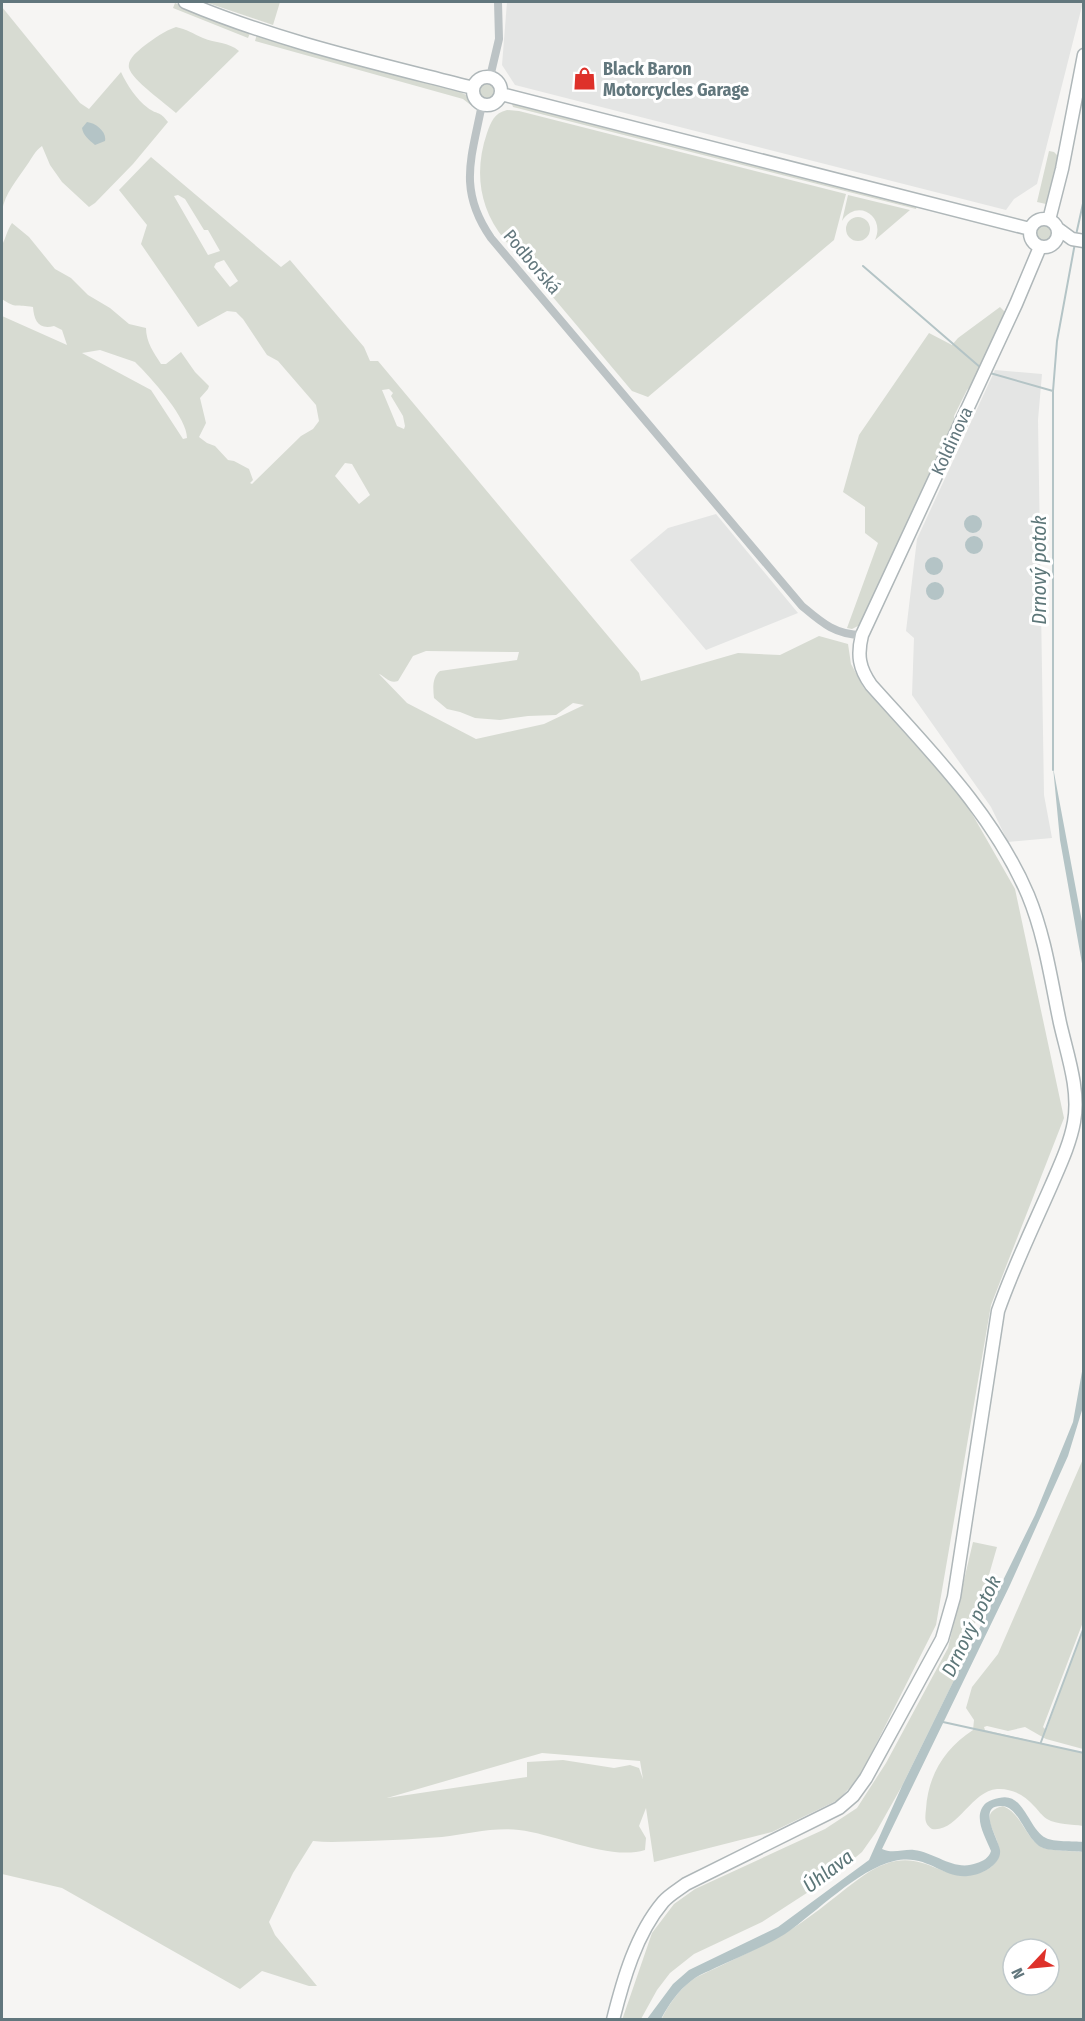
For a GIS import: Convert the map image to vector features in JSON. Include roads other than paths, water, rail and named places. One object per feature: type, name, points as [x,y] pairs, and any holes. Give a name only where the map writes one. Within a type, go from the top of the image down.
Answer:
[{"type":"main road","points":[[185,2],[286,38],[473,88]]},
{"type":"main road","points":[[1069,240],[1058,235],[1053,224],[1083,55]]},
{"type":"main road","points":[[490,77],[498,82],[501,94],[495,103],[482,104],[474,98],[473,88],[478,79],[490,77]]},
{"type":"main road","points":[[501,94],[1030,230]]},
{"type":"main road","points":[[1053,224],[1040,220],[1032,225],[1030,230],[1033,242],[1040,247],[1069,240]]},
{"type":"main road","name":"Koldinova","points":[[862,634],[1012,313],[1040,247]]},
{"type":"main road","points":[[613,2019],[619,1995],[642,1934],[664,1901],[686,1884],[838,1808],[853,1796],[866,1778],[942,1639],[954,1597],[998,1311],[1007,1284],[1067,1148],[1074,1122],[1075,1094],[1042,938],[1028,896],[1005,851],[976,807],[864,674],[859,658],[862,634]]},
{"type":"street","points":[[490,77],[499,39],[498,2]]},
{"type":"street","name":"Podborská","points":[[482,104],[470,158],[469,181],[471,199],[477,215],[491,238],[802,606],[822,623],[848,635],[862,634]]},
{"type":"waterway","name":"Drnový potok","points":[[1076,235],[1084,199]]},
{"type":"waterway","name":"Drnový potok","points":[[1053,770],[1053,391],[1057,341],[1075,243]]},
{"type":"waterway","points":[[863,266],[981,368]]},
{"type":"waterway","points":[[990,373],[1053,391]]},
{"type":"waterway","points":[[1041,1742],[1084,1627]]},
{"type":"waterway","points":[[943,1722],[1084,1753]]},
{"type":"place","name":"Black Baron Motorcycles Garage","points":[[585,79]]},
{"type":"water label","name":"Úhlava","points":[[828,1871]]}]
